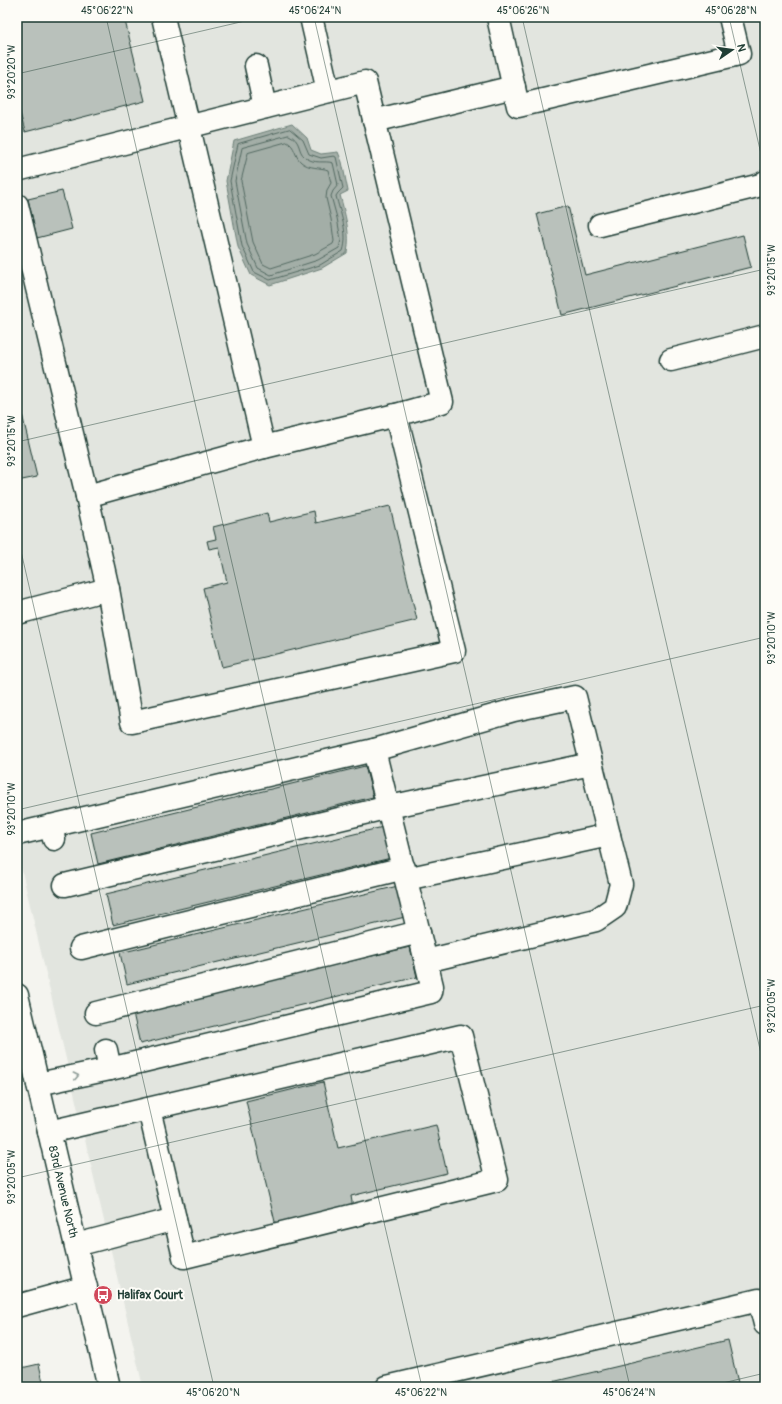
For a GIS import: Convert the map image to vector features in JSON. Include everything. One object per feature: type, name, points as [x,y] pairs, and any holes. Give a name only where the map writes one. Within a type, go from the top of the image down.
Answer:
[{"type":"street","points":[[163,17],[264,447]]},
{"type":"street","points":[[311,17],[328,91]]},
{"type":"street","points":[[498,17],[518,106],[739,54],[730,17]]},
{"type":"street","points":[[256,66],[265,107]]},
{"type":"street","points":[[17,170],[365,82],[442,402],[396,415],[264,447],[87,496]]},
{"type":"street","points":[[374,121],[514,87]]},
{"type":"street","points":[[600,225],[761,185],[765,182]]},
{"type":"street","points":[[17,205],[108,589],[132,722],[454,651],[396,415]]},
{"type":"street","points":[[671,360],[765,336]]},
{"type":"street","points":[[17,613],[108,589]]},
{"type":"street","points":[[17,834],[53,833],[374,750],[514,710],[575,697],[621,884],[615,907],[596,920],[426,961]]},
{"type":"street","points":[[38,1084],[108,1059],[431,992],[432,986],[420,932],[374,750]]},
{"type":"street","points":[[65,884],[389,807],[591,764]]},
{"type":"street","points":[[81,948],[405,874],[609,835]]},
{"type":"street","points":[[96,1013],[420,932]]},
{"type":"street","name":"83rd Avenue North","points":[[17,995],[109,1387]]},
{"type":"street","points":[[49,1132],[461,1036],[497,1180],[184,1257],[149,1109]]},
{"type":"street","points":[[76,1245],[175,1219]]},
{"type":"street","points":[[17,1306],[86,1287]]},
{"type":"street","points":[[387,1387],[759,1300],[765,1324]]},
{"type":"shaded area","points":[[17,17],[765,17],[765,1387],[143,1387],[17,850]]},
{"type":"water","points":[[292,124],[307,138],[311,150],[321,154],[338,152],[342,162],[348,191],[340,195],[347,224],[348,246],[347,253],[322,268],[270,285],[251,275],[238,247],[226,181],[234,141]]},
{"type":"building","points":[[17,17],[124,17],[145,101],[25,132],[17,101]]},
{"type":"building","points":[[62,191],[72,229],[37,238],[28,199]]},
{"type":"building","points":[[568,206],[585,275],[743,235],[751,267],[562,315],[537,214]]},
{"type":"building","points":[[17,393],[37,477],[17,481]]},
{"type":"building","points":[[390,506],[417,620],[222,667],[203,588],[227,582],[219,547],[209,549],[207,541],[216,539],[213,527],[267,513],[269,522],[314,511],[316,523]]},
{"type":"building","points":[[365,766],[373,797],[98,864],[91,833]]},
{"type":"building","points":[[383,827],[391,858],[113,925],[106,894]]},
{"type":"building","points":[[398,886],[405,917],[127,984],[120,953]]},
{"type":"building","points":[[410,947],[417,977],[140,1044],[133,1013]]},
{"type":"building","points":[[323,1082],[338,1148],[436,1125],[447,1173],[351,1196],[353,1208],[276,1226],[246,1101]]},
{"type":"building","points":[[728,1340],[739,1387],[531,1387]]},
{"type":"building","points":[[39,1364],[44,1387],[17,1387],[17,1369]]},
{"type":"place","name":"Halifax Court","points":[[103,1295]]}]
